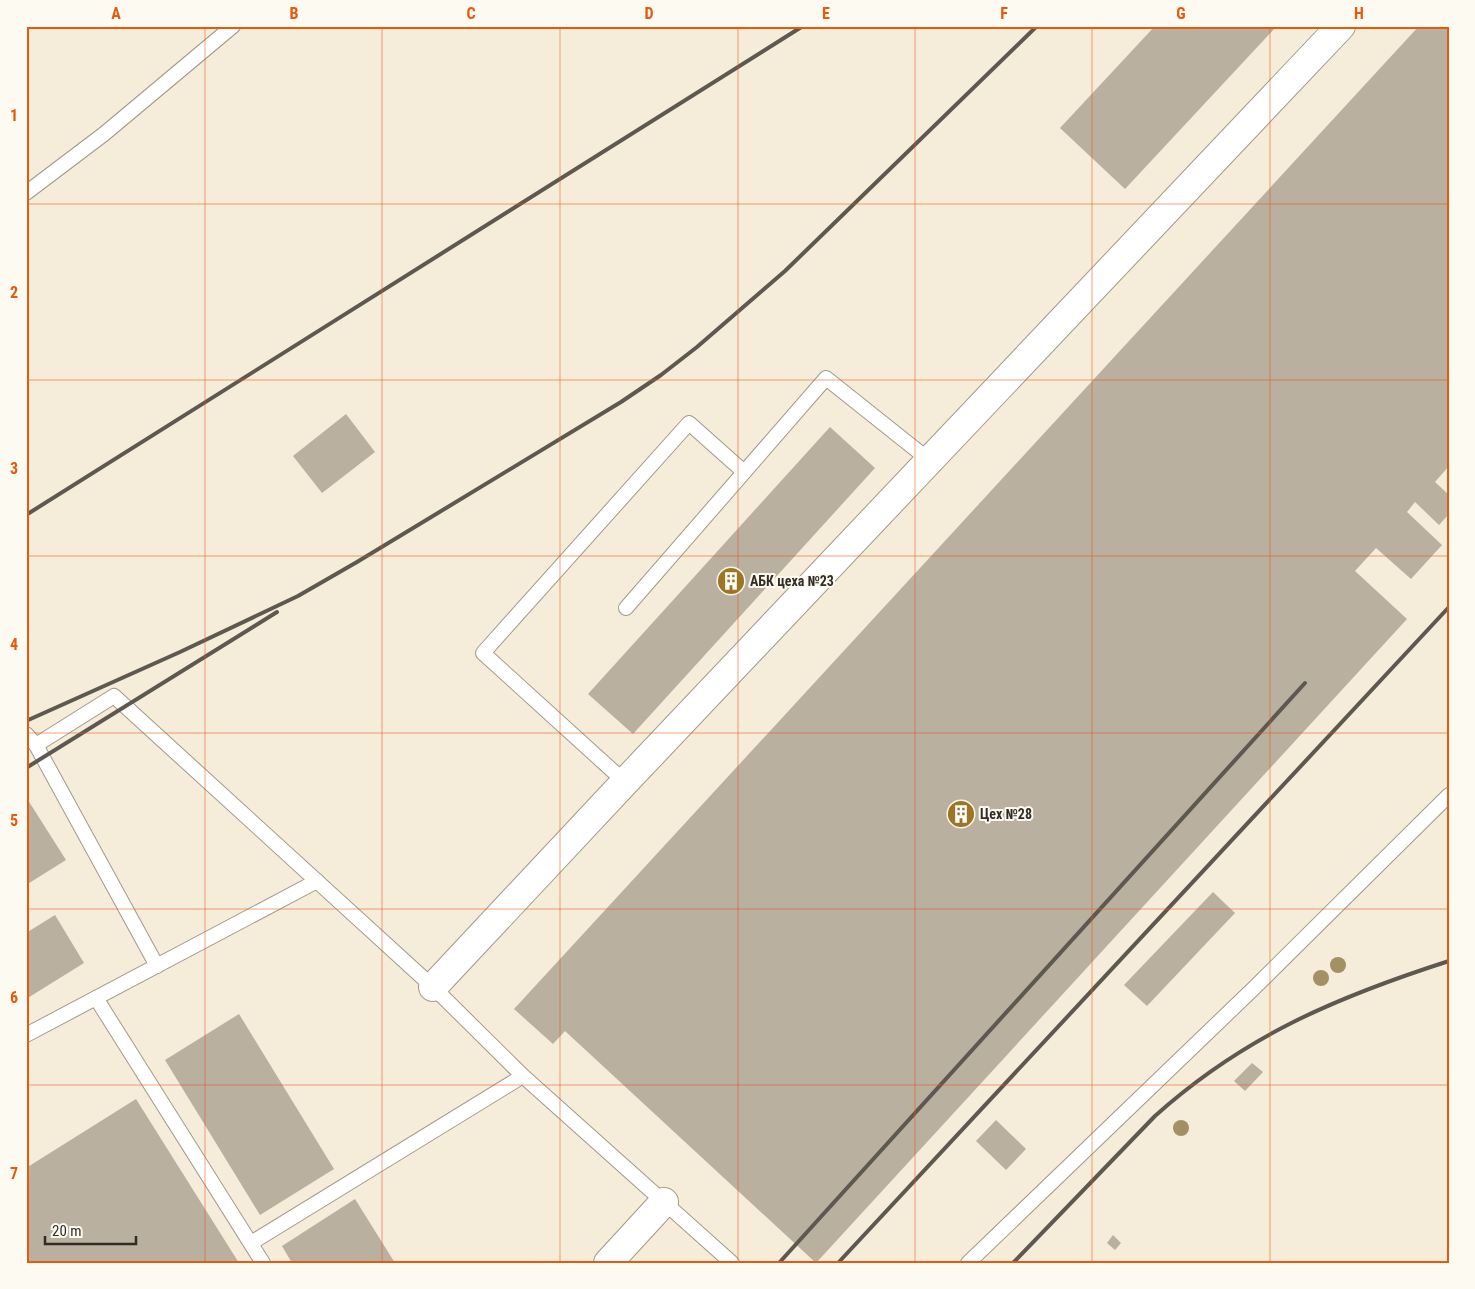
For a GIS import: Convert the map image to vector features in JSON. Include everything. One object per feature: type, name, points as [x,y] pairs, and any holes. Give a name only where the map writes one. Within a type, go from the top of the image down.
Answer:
[{"type":"street","points":[[433,987],[624,782],[1340,26]]},
{"type":"street","points":[[608,1263],[664,1202]]},
{"type":"lane","points":[[26,193],[104,134],[233,26]]},
{"type":"lane","points":[[626,608],[826,378],[929,460]]},
{"type":"lane","points":[[624,782],[483,653],[689,423],[744,472]]},
{"type":"lane","points":[[36,745],[114,696],[433,987],[523,1076],[732,1263]]},
{"type":"lane","points":[[26,734],[36,745],[157,966]]},
{"type":"lane","points":[[968,1263],[1267,976],[1449,795]]},
{"type":"lane","points":[[26,1035],[317,881]]},
{"type":"lane","points":[[96,998],[263,1263]]},
{"type":"lane","points":[[251,1243],[523,1076]]},
{"type":"building","points":[[1155,26],[1277,26],[1125,189],[1060,128]]},
{"type":"building","name":"Цех №28","points":[[1419,26],[1449,26],[1449,466],[1435,482],[1449,495],[1449,514],[1439,525],[1415,502],[1407,512],[1442,545],[1411,579],[1376,548],[1355,571],[1407,619],[816,1263],[565,1031],[553,1044],[514,1009]]},
{"type":"building","points":[[346,414],[375,452],[322,493],[293,456]]},
{"type":"building","name":"АБК цеха №23","points":[[830,427],[875,468],[633,734],[588,694]]},
{"type":"building","points":[[26,797],[66,860],[26,885]]},
{"type":"building","points":[[1213,892],[1235,913],[1147,1006],[1124,985]]},
{"type":"building","points":[[55,915],[84,963],[26,999],[26,933]]},
{"type":"building","points":[[239,1014],[334,1169],[260,1215],[165,1060]]},
{"type":"building","points":[[1252,1063],[1263,1072],[1245,1091],[1234,1081]]},
{"type":"building","points":[[136,1099],[239,1263],[26,1263],[26,1168]]},
{"type":"building","points":[[996,1120],[1026,1149],[1006,1170],[976,1141]]},
{"type":"building","points":[[355,1199],[395,1263],[292,1263],[282,1246]]},
{"type":"building","points":[[1113,1235],[1121,1243],[1115,1250],[1107,1243]]},
{"type":"railway","points":[[26,515],[803,26]]},
{"type":"railway","points":[[26,721],[180,652],[298,596],[621,402],[661,375],[697,347],[785,271],[1037,26]]},
{"type":"railway","points":[[838,1263],[1449,607]]},
{"type":"railway","points":[[26,768],[277,612]]},
{"type":"railway","points":[[779,1263],[1305,683]]},
{"type":"railway","points":[[1013,1263],[1155,1116],[1223,1063],[1293,1022],[1330,1005],[1368,989],[1449,961]]},
{"type":"place","name":"АБК цеха №23","points":[[731,581]]},
{"type":"place","name":"Цех №28","points":[[961,814]]}]
